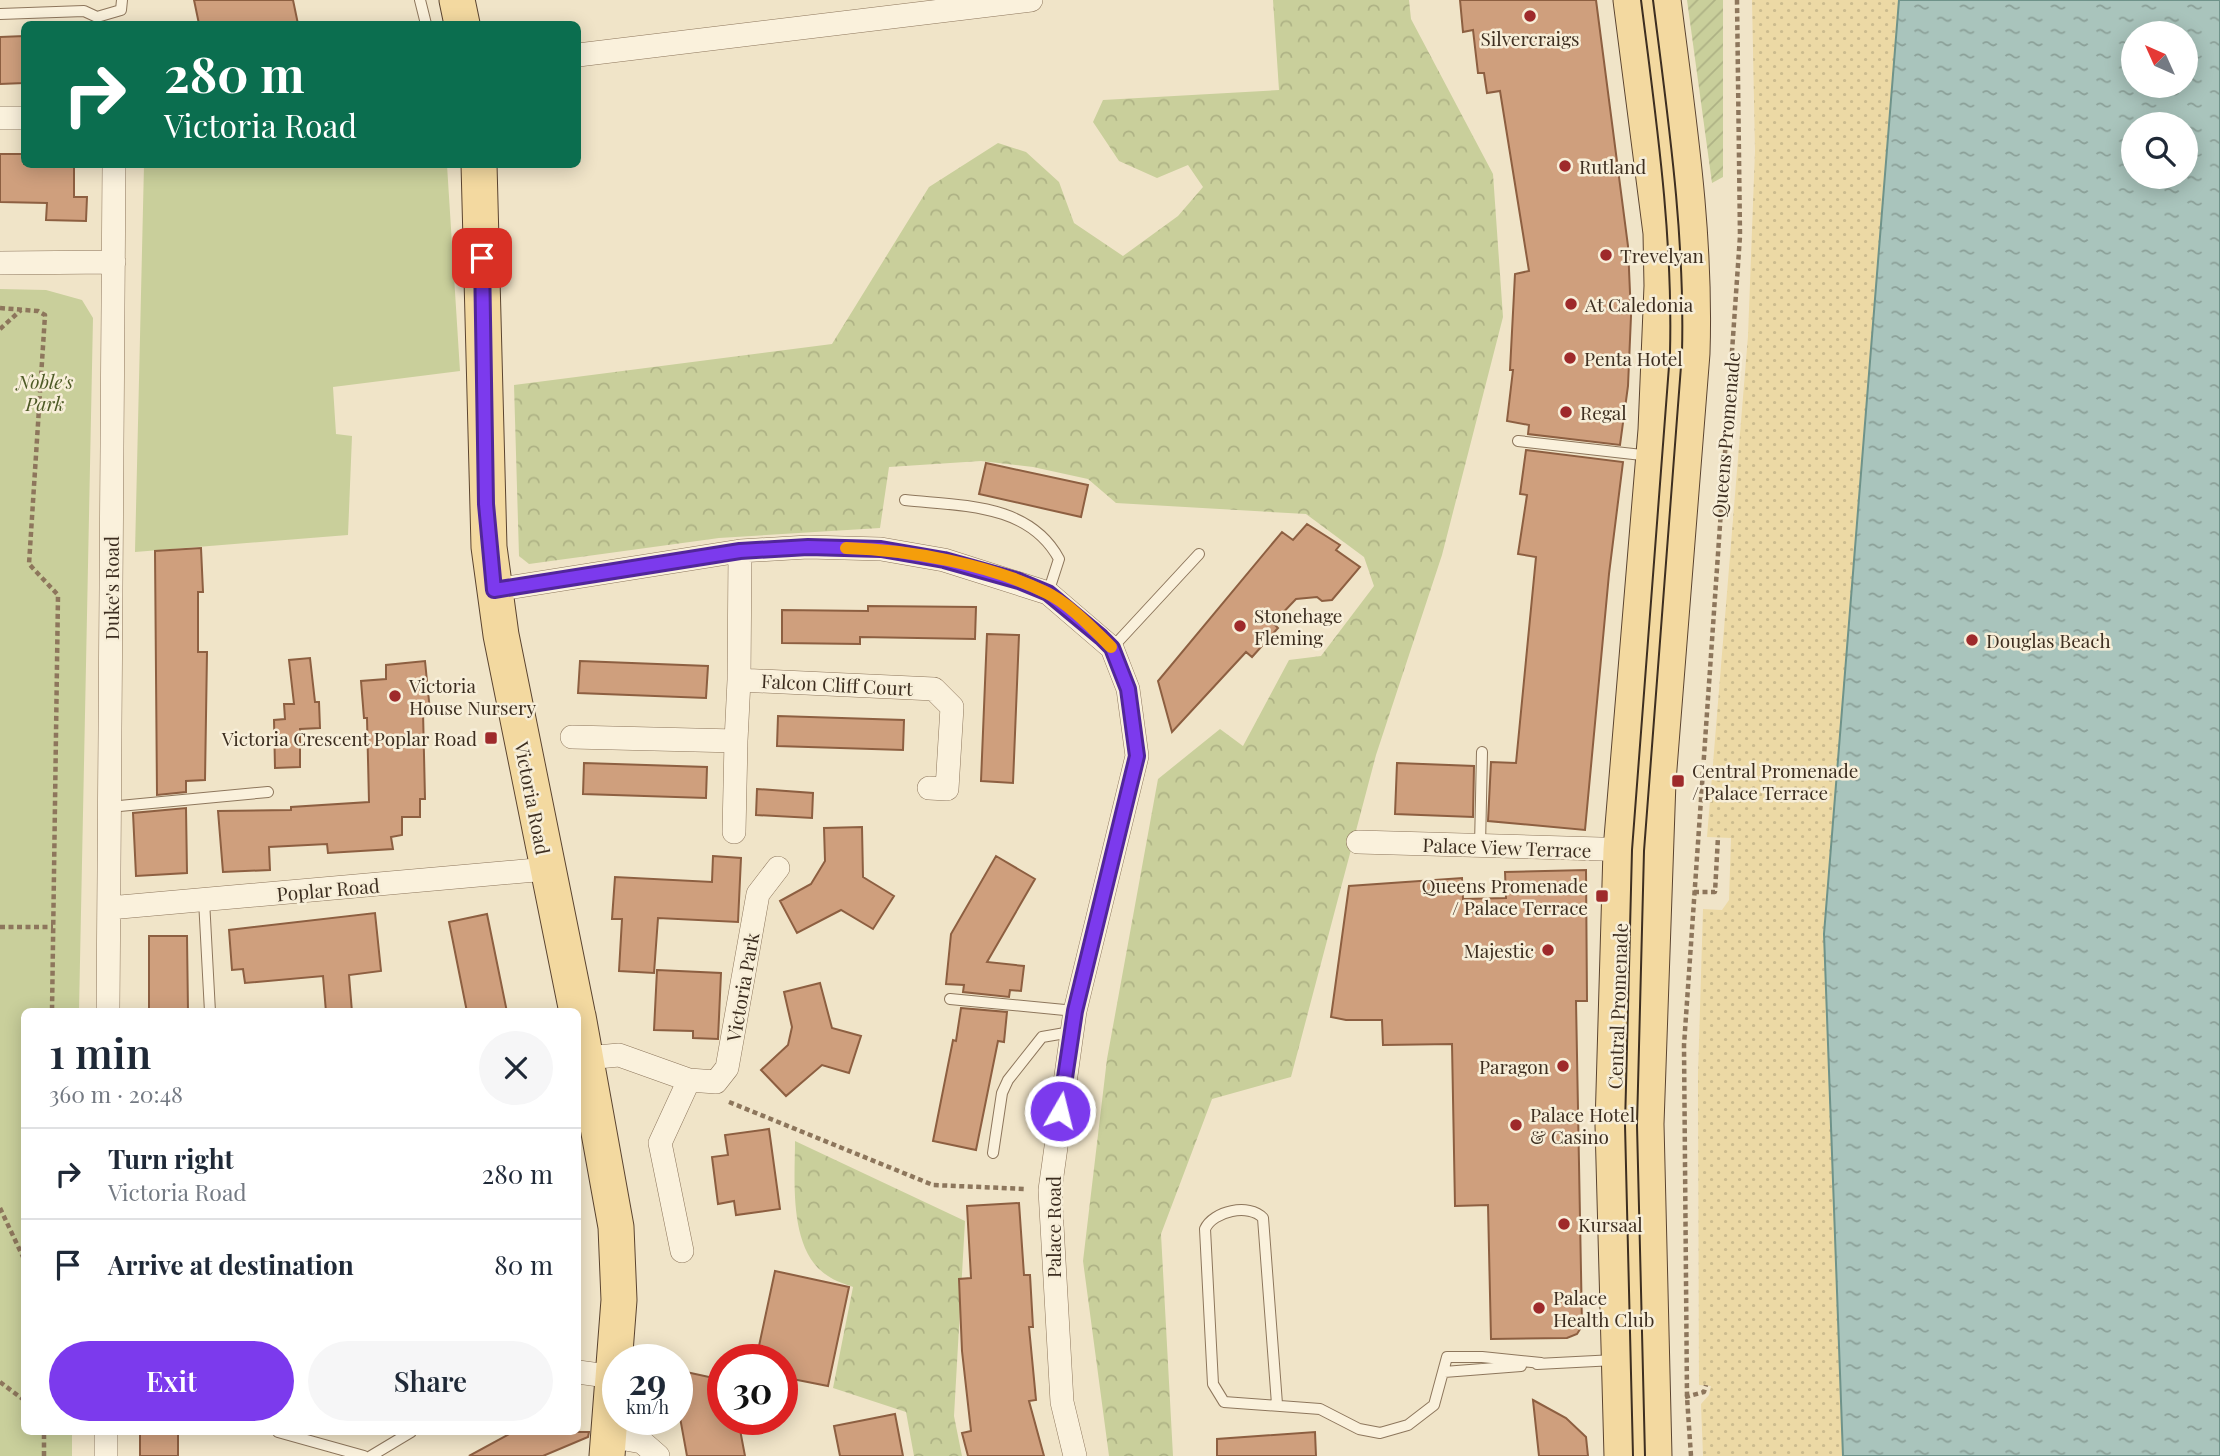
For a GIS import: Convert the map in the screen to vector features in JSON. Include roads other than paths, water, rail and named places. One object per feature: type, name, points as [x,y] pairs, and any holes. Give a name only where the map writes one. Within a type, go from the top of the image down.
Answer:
[{"type":"main road","points":[[457,0],[461,21]]},
{"type":"main road","points":[[1621,850],[1661,354],[1661,233],[1631,0]]},
{"type":"main road","name":"Queens Promenade","points":[[1655,851],[1695,285],[1692,231],[1663,0]]},
{"type":"main road","name":"Victoria Road","points":[[479,168],[486,504],[494,590],[576,1008]]},
{"type":"main road","name":"Central Promenade","points":[[1621,850],[1614,1125],[1634,1360],[1654,1456]]},
{"type":"main road","name":"Central Promenade","points":[[1622,1456],[1634,1360],[1646,1125],[1655,851]]},
{"type":"main road","name":"Victoria Road","points":[[581,1034],[616,1227],[619,1300],[616,1344]]},
{"type":"street","points":[[581,55],[1031,0]]},
{"type":"street","points":[[0,118],[21,118]]},
{"type":"street","name":"Duke's Road","points":[[108,1008],[114,168]]},
{"type":"street","points":[[0,263],[114,262]]},
{"type":"street","name":"Palace Road","points":[[494,590],[740,551],[808,547],[881,549],[944,560],[1048,593],[1112,648],[1128,689],[1130,722],[1137,756],[1073,1021],[1050,1190],[1062,1402],[1075,1456]]},
{"type":"street","name":"Falcon Cliff Court","points":[[734,832],[740,551]]},
{"type":"street","name":"Falcon Cliff Court","points":[[739,680],[934,689],[952,708],[947,789],[929,788]]},
{"type":"street","points":[[572,737],[736,741]]},
{"type":"street","name":"Palace View Terrace","points":[[1358,842],[1655,851]]},
{"type":"street","name":"Victoria Park","points":[[689,1080],[716,1082],[727,1069],[758,894],[778,868]]},
{"type":"street","name":"Poplar Road","points":[[108,908],[547,869]]},
{"type":"street","points":[[586,1058],[619,1055],[689,1080],[660,1143],[682,1251]]},
{"type":"street","points":[[581,1372],[602,1375]]},
{"type":"street","points":[[106,1435],[106,1456]]},
{"type":"street","points":[[608,1446],[642,1442],[657,1456]]},
{"type":"lane","points":[[0,14],[84,11],[97,21],[121,10],[122,0]]},
{"type":"lane","points":[[420,0],[425,21]]},
{"type":"lane","points":[[1518,441],[1654,456]]},
{"type":"lane","points":[[905,500],[983,508],[1023,520],[1049,541],[1059,559],[1048,593]]},
{"type":"lane","points":[[1112,648],[1199,554]]},
{"type":"lane","points":[[1480,846],[1482,752]]},
{"type":"lane","points":[[109,807],[268,792]]},
{"type":"lane","points":[[204,900],[210,1008]]},
{"type":"lane","points":[[950,999],[1073,1021]]},
{"type":"lane","points":[[993,1153],[1002,1093],[1008,1080],[1042,1037],[1073,1021]]},
{"type":"lane","points":[[1277,1404],[1263,1218],[1258,1212],[1245,1210],[1218,1216],[1209,1222],[1205,1229],[1214,1390],[1224,1402],[1232,1405],[1277,1404],[1320,1409],[1359,1429],[1380,1433],[1408,1425],[1434,1405],[1444,1372],[1541,1363],[1634,1360]]},
{"type":"lane","points":[[289,1435],[364,1456]]},
{"type":"lane","points":[[371,1456],[406,1435]]},
{"type":"water","name":"Douglas Beach","points":[[1899,0],[2220,0],[2220,1456],[1843,1456],[1824,934]]},
{"type":"tram line","points":[[1633,1456],[1625,1125],[1632,850],[1670,353],[1666,220],[1641,0]]},
{"type":"tram line","points":[[1645,1456],[1637,1125],[1644,851],[1682,353],[1678,220],[1653,0]]},
{"type":"place","name":"Silvercraigs","points":[[1530,16]]},
{"type":"place","name":"Rutland","points":[[1565,166]]},
{"type":"place","name":"Trevelyan","points":[[1606,255]]},
{"type":"place","name":"At Caledonia","points":[[1571,304]]},
{"type":"place","name":"Penta Hotel","points":[[1570,358]]},
{"type":"place","name":"Regal","points":[[1566,412]]},
{"type":"place","name":"Stonehage Fleming","points":[[1240,626]]},
{"type":"place","name":"Douglas Beach","points":[[1972,640]]},
{"type":"place","name":"Victoria House Nursery","points":[[395,696]]},
{"type":"place","name":"Victoria Crescent Poplar Road","points":[[491,738]]},
{"type":"place","name":"Central Promenade / Palace Terrace","points":[[1678,781]]},
{"type":"place","name":"Queens Promenade / Palace Terrace","points":[[1602,896]]},
{"type":"place","name":"Majestic","points":[[1548,950]]},
{"type":"place","name":"Paragon","points":[[1563,1066]]},
{"type":"place","name":"Palace Hotel & Casino","points":[[1516,1125]]},
{"type":"place","name":"Kursaal","points":[[1564,1224]]},
{"type":"place","name":"Palace Health Club","points":[[1539,1308]]},
{"type":"park label","name":"Noble's Park","points":[[45,392]]}]
